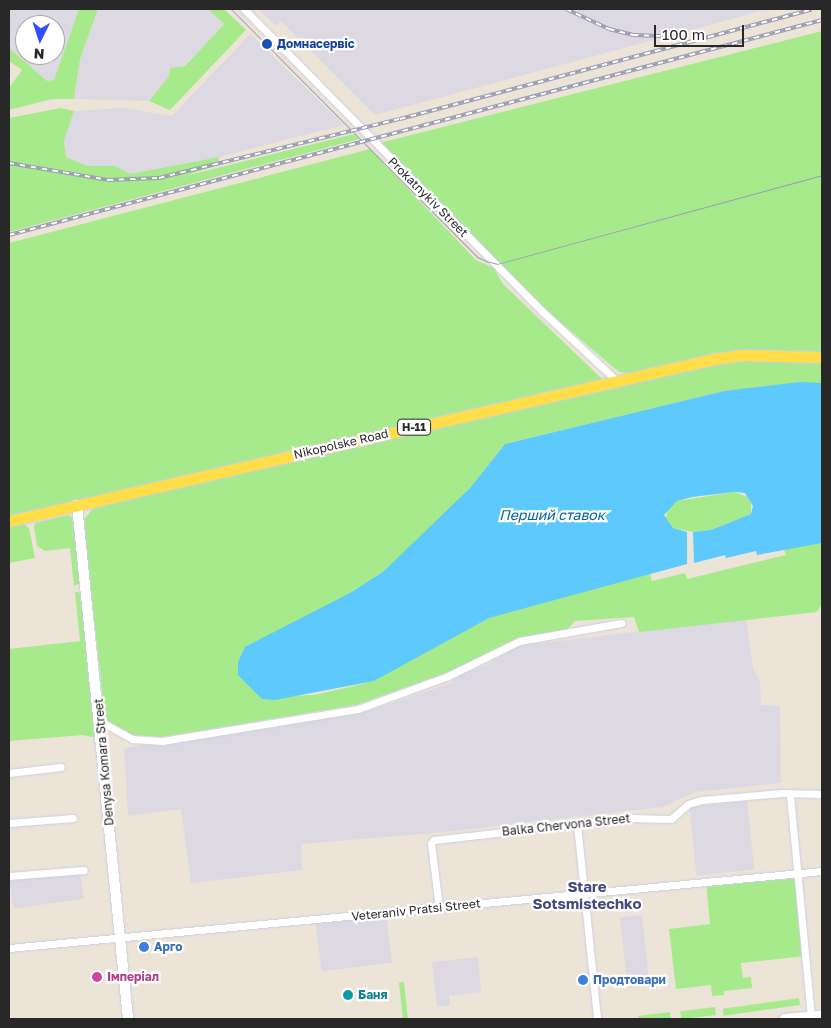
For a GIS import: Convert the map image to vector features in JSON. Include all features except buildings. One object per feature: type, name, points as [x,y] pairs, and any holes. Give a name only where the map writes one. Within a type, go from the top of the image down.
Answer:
[{"type":"main road","name":"Nikopolske Road","points":[[9,521],[616,381],[743,355],[822,357]]},
{"type":"street","name":"Prokatnykiv Street","points":[[244,9],[543,312],[616,381]]},
{"type":"street","name":"Denysa Komara Street","points":[[77,505],[100,721],[128,1019]]},
{"type":"street","points":[[100,721],[123,736],[162,741],[358,709],[448,676],[519,641],[621,623]]},
{"type":"street","points":[[9,773],[61,767]]},
{"type":"street","name":"Balka Chervona Street","points":[[439,908],[431,843],[434,840],[628,818],[671,819],[688,804],[702,800],[822,794]]},
{"type":"street","points":[[790,795],[811,1017]]},
{"type":"street","points":[[9,823],[73,818]]},
{"type":"street","points":[[577,824],[597,1019]]},
{"type":"street","points":[[9,876],[84,870]]},
{"type":"street","name":"Veteraniv Pratsi Street","points":[[9,948],[439,908],[584,892],[822,871]]},
{"type":"street","points":[[784,1019],[822,1016]]},
{"type":"shaded area","points":[[9,9],[79,9],[65,49],[65,15],[15,15],[15,53],[9,48]]},
{"type":"shaded area","points":[[98,9],[208,9],[224,24],[184,66],[170,68],[169,76],[149,101],[74,99],[80,59]]},
{"type":"shaded area","points":[[258,9],[769,9],[375,115],[281,21],[276,26]]},
{"type":"shaded area","name":"Домнасервіс","points":[[250,34],[344,125],[219,157],[130,174],[115,166],[88,166],[66,157],[64,141],[74,111],[123,108],[172,116]]},
{"type":"shaded area","points":[[29,65],[59,65],[54,80],[47,81]]},
{"type":"shaded area","points":[[746,618],[753,669],[760,682],[761,705],[780,706],[781,783],[695,792],[663,807],[435,833],[301,844],[302,870],[191,883],[181,809],[128,816],[124,748],[359,714],[452,683],[458,675],[488,664],[519,646]]},
{"type":"shaded area","points":[[747,801],[754,870],[697,876],[689,807]]},
{"type":"shaded area","points":[[80,871],[84,899],[14,909],[10,881]]},
{"type":"shaded area","points":[[386,914],[392,963],[322,971],[316,923]]},
{"type":"shaded area","points":[[642,915],[649,986],[628,988],[620,917]]},
{"type":"shaded area","points":[[478,957],[481,992],[449,996],[450,1005],[437,1007],[432,962]]},
{"type":"green space","points":[[79,9],[98,9],[80,59],[74,99],[52,99],[9,110],[9,88],[22,70],[9,61],[9,48],[15,53],[15,65],[29,65],[47,81],[54,80],[59,65],[65,65],[65,49]]},
{"type":"green space","points":[[208,9],[224,9],[246,30],[170,110],[149,101],[169,76],[170,68],[185,66],[224,24]]},
{"type":"green space","points":[[822,31],[822,354],[797,352],[629,373],[619,372],[545,309],[379,143]]},
{"type":"green space","points":[[61,108],[74,111],[64,141],[66,157],[88,166],[115,166],[130,174],[219,157],[217,165],[185,176],[354,134],[359,139],[9,232],[9,118]]},
{"type":"green space","points":[[370,149],[476,260],[494,268],[503,284],[603,380],[9,517],[9,243]]},
{"type":"green space","points":[[743,360],[822,362],[822,383],[724,391],[505,444],[470,488],[417,541],[384,571],[350,593],[262,699],[319,694],[374,681],[439,642],[489,618],[523,606],[650,573],[652,581],[685,573],[687,579],[786,555],[784,549],[821,543],[822,603],[817,612],[639,632],[634,617],[575,621],[566,631],[519,638],[446,673],[356,705],[162,737],[133,735],[114,727],[105,718],[83,521],[94,507],[714,363]]},
{"type":"green space","points":[[734,492],[751,498],[751,514],[711,530],[693,532],[673,528],[666,521],[667,509],[677,501]]},
{"type":"green space","points":[[68,515],[76,520],[81,583],[74,586],[70,548],[45,551],[37,546],[34,527],[35,523]]},
{"type":"green space","points":[[23,523],[29,528],[35,558],[9,563],[9,526]]},
{"type":"green space","points":[[75,592],[83,593],[97,738],[83,735],[9,741],[9,649],[80,641]]},
{"type":"green space","points":[[797,873],[805,956],[741,963],[743,978],[751,977],[752,988],[724,991],[724,995],[712,996],[711,985],[676,989],[669,929],[710,924],[706,881]]},
{"type":"green space","points":[[404,982],[408,1019],[403,1019],[399,983]]},
{"type":"green space","points":[[799,998],[800,1005],[724,1016],[723,1009]]},
{"type":"green space","points":[[715,1007],[716,1015],[681,1019],[680,1011]]},
{"type":"green space","points":[[670,1012],[671,1019],[639,1019],[638,1016]]},
{"type":"water","name":"Перший ставок","points":[[800,382],[822,383],[822,543],[757,555],[756,551],[726,558],[725,555],[694,563],[693,532],[711,530],[751,514],[753,506],[745,493],[734,492],[692,497],[677,501],[664,515],[673,528],[687,532],[687,564],[489,618],[374,681],[275,700],[262,699],[238,675],[238,662],[245,647],[350,593],[384,571],[470,488],[505,444],[724,391]]},
{"type":"tram line","points":[[231,9],[477,257],[486,261],[497,264],[822,175]]},
{"type":"railway","points":[[566,9],[609,29],[633,35],[685,37]]},
{"type":"railway","points":[[9,163],[108,180],[159,178],[400,119],[812,9]]},
{"type":"railway","points":[[9,235],[822,20]]},
{"type":"place","name":"Домнасервіс","points":[[267,44]]},
{"type":"place","name":"Арго","points":[[144,947]]},
{"type":"place","name":"Імперіал","points":[[97,977]]},
{"type":"place","name":"Продтовари","points":[[583,980]]},
{"type":"place","name":"Баня","points":[[348,995]]},
{"type":"district","name":"Stare Sotsmistechko","points":[[587,894]]}]
